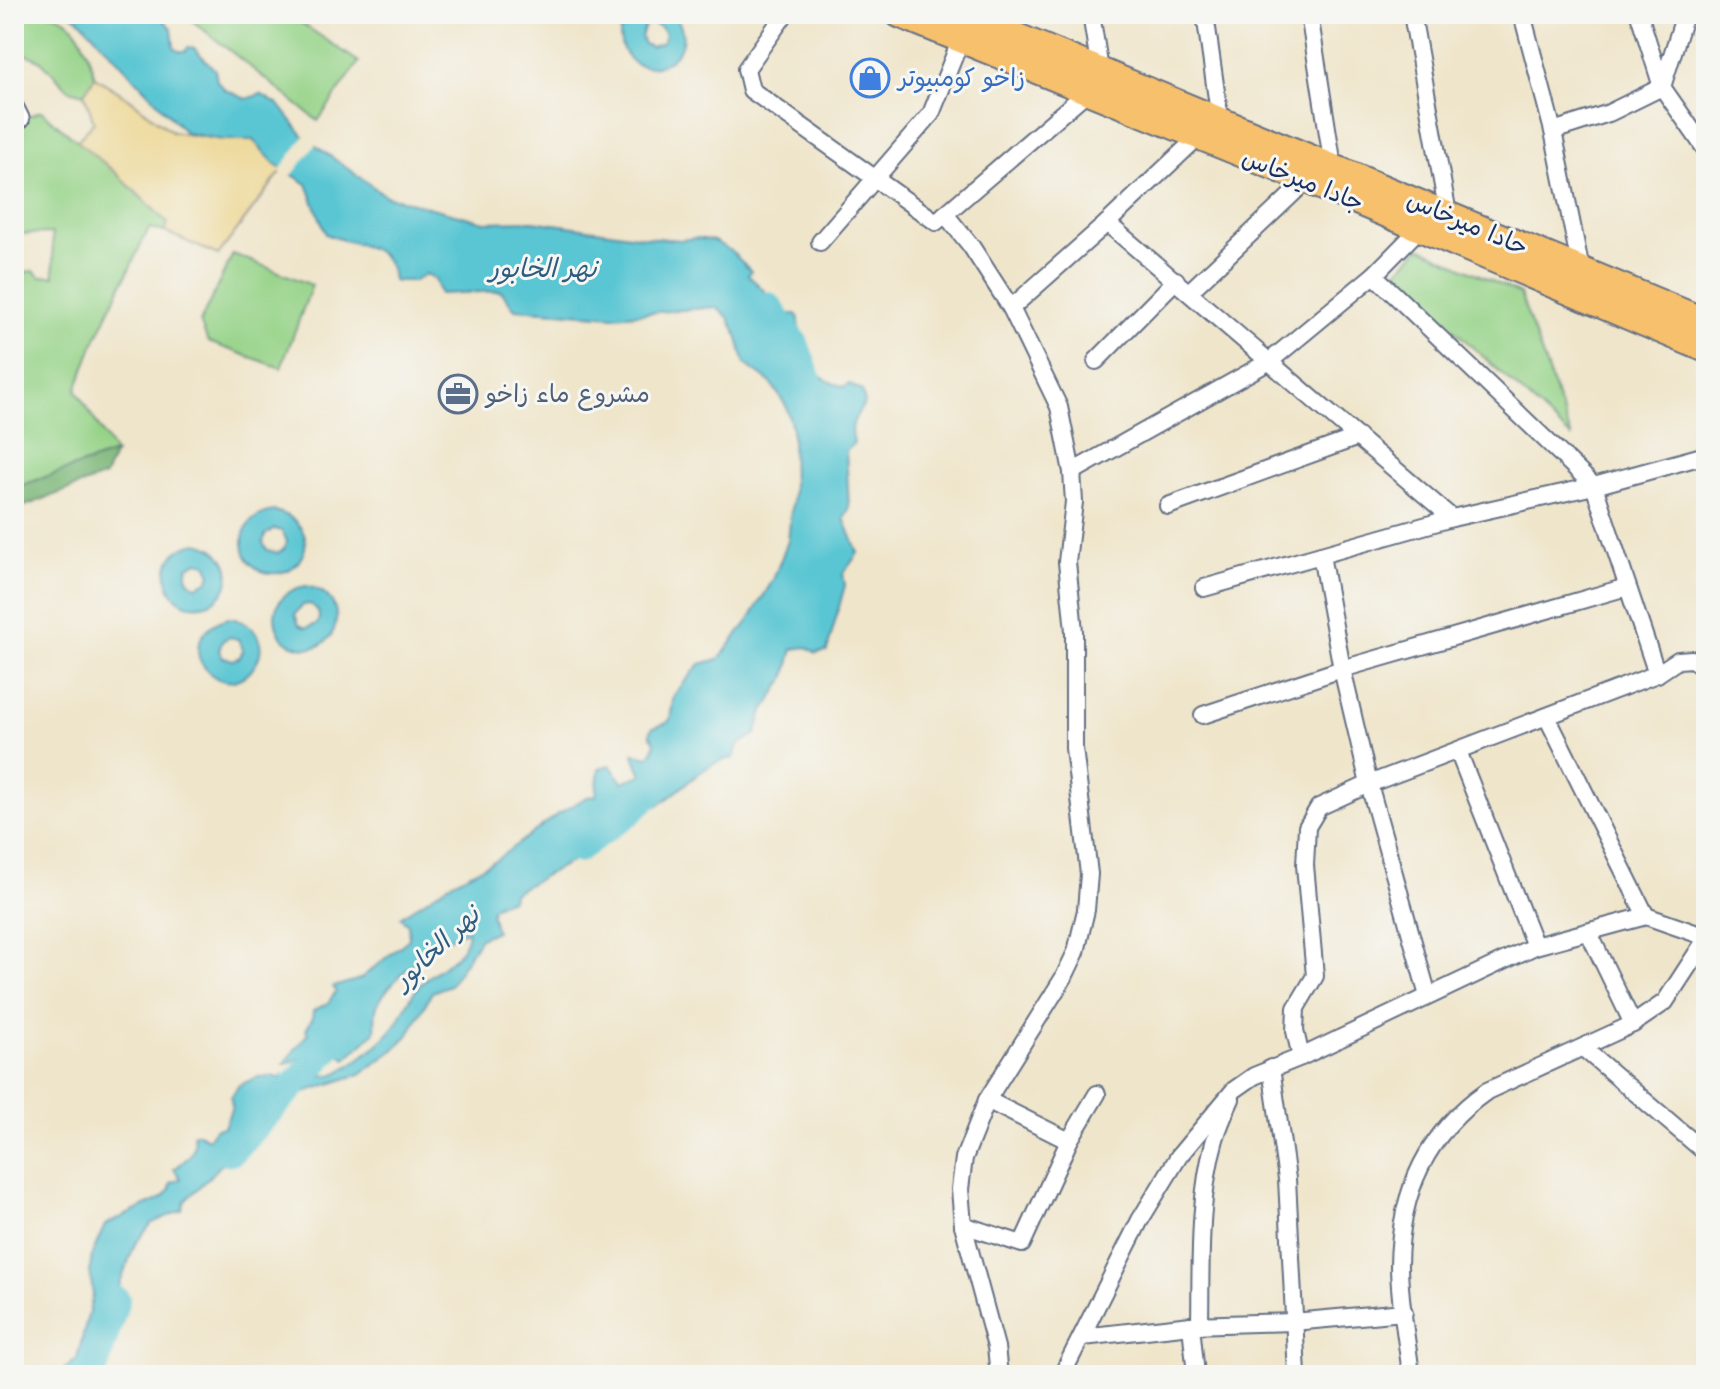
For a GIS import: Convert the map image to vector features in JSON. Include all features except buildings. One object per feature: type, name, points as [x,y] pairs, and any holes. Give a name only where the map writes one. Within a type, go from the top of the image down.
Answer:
[{"type":"main road","points":[[899,14],[971,22]]},
{"type":"main road","name":"حادا ميرخاس","points":[[971,22],[1094,81],[1220,120],[1706,322]]},
{"type":"main road","name":"جادا ميرخاس","points":[[1094,81],[1198,137],[1706,349]]},
{"type":"street","points":[[785,14],[746,69],[751,90],[936,222],[1094,81],[1091,14]]},
{"type":"street","points":[[1205,14],[1220,120]]},
{"type":"street","points":[[1309,14],[1333,166]]},
{"type":"street","points":[[1412,14],[1448,214]]},
{"type":"street","points":[[1522,14],[1553,131],[1581,270]]},
{"type":"street","points":[[1639,14],[1662,87],[1706,150]]},
{"type":"street","points":[[1553,131],[1609,113],[1662,87],[1685,14]]},
{"type":"street","points":[[820,242],[931,114],[971,22]]},
{"type":"street","points":[[1011,308],[1198,137]]},
{"type":"street","points":[[1189,292],[1307,180]]},
{"type":"street","points":[[945,214],[971,246],[1011,308],[1059,407],[1072,472],[1073,521],[1067,562],[1074,631],[1074,748],[1089,874],[1086,910],[1076,952],[1064,977],[987,1100],[964,1158],[960,1189],[963,1225],[996,1347],[999,1375]]},
{"type":"street","points":[[1107,223],[1452,518]]},
{"type":"street","points":[[1072,472],[1270,361],[1374,275],[1420,228]]},
{"type":"street","points":[[1374,275],[1594,486],[1657,674]]},
{"type":"street","points":[[1096,361],[1176,280]]},
{"type":"street","points":[[1168,506],[1358,437]]},
{"type":"street","points":[[1204,588],[1452,518],[1594,486],[1706,455]]},
{"type":"street","points":[[1321,555],[1342,669],[1369,784],[1428,996]]},
{"type":"street","points":[[1203,715],[1342,669],[1627,587]]},
{"type":"street","points":[[1301,1057],[1295,1031],[1296,1008],[1315,976],[1305,865],[1307,827],[1319,807],[1369,784],[1657,674],[1685,658],[1699,662],[1706,670]]},
{"type":"street","points":[[1547,717],[1646,916]]},
{"type":"street","points":[[1458,751],[1535,946]]},
{"type":"street","points":[[1062,1375],[1140,1220],[1179,1156],[1224,1099],[1254,1076],[1301,1057],[1535,946],[1646,916],[1706,938],[1665,1002],[1633,1024],[1487,1091],[1466,1106],[1434,1140],[1411,1191],[1399,1266],[1411,1375]]},
{"type":"street","points":[[1589,933],[1633,1024]]},
{"type":"street","points":[[1583,1048],[1705,1148]]},
{"type":"street","points":[[1271,1068],[1287,1179],[1297,1375]]},
{"type":"street","points":[[1196,1375],[1195,1325],[1207,1181],[1215,1140],[1234,1090]]},
{"type":"street","points":[[963,1225],[1022,1244],[1069,1141],[1097,1094]]},
{"type":"street","points":[[987,1100],[1069,1141]]},
{"type":"street","points":[[1083,1337],[1195,1325],[1293,1322],[1404,1312]]},
{"type":"green space","points":[[49,13],[70,23],[82,40],[95,77],[84,94],[69,90],[41,61],[14,48],[14,14]]},
{"type":"green space","points":[[184,14],[288,14],[359,62],[318,121]]},
{"type":"green space","points":[[41,111],[115,172],[168,224],[165,232],[149,228],[97,336],[76,390],[115,453],[14,488],[14,273],[34,271],[40,277],[54,276],[52,233],[14,234],[14,122]]},
{"type":"green space","points":[[1420,247],[1520,294],[1572,438],[1394,275]]},
{"type":"green space","points":[[233,254],[312,285],[281,368],[208,342],[200,322]]},
{"type":"green space","points":[[115,453],[105,476],[14,510],[14,488]]},
{"type":"sand","points":[[95,77],[130,99],[172,132],[223,140],[253,140],[283,169],[218,255],[165,232],[168,223],[115,172],[77,141],[94,122],[84,94]]},
{"type":"water","name":"نهر الخابور","points":[[70,14],[159,15],[172,29],[174,47],[180,51],[194,48],[215,70],[217,81],[225,90],[246,99],[261,94],[280,106],[305,138],[386,196],[485,222],[533,221],[644,237],[714,241],[731,251],[751,271],[748,275],[788,314],[796,314],[799,325],[791,337],[799,355],[811,369],[836,384],[845,387],[849,384],[862,391],[865,403],[854,422],[854,443],[846,451],[849,509],[844,518],[858,553],[843,574],[845,585],[827,651],[816,653],[807,647],[793,649],[786,676],[762,714],[756,734],[738,745],[734,758],[712,764],[658,805],[627,808],[610,824],[604,843],[513,893],[512,899],[494,906],[491,912],[496,931],[480,938],[450,985],[432,992],[408,1036],[390,1053],[360,1074],[308,1091],[254,1115],[256,1125],[246,1140],[185,1201],[182,1210],[152,1223],[135,1244],[119,1286],[122,1298],[88,1375],[58,1375],[77,1359],[93,1295],[92,1254],[105,1225],[164,1197],[171,1183],[181,1179],[174,1169],[190,1155],[194,1146],[193,1135],[197,1133],[208,1139],[215,1129],[224,1127],[232,1107],[231,1097],[239,1085],[258,1077],[332,1075],[358,1060],[384,1038],[419,986],[461,949],[468,931],[430,950],[391,985],[377,1006],[375,1032],[346,1059],[335,1052],[320,1049],[284,1064],[308,1033],[306,1030],[313,1011],[328,1003],[336,991],[333,987],[360,979],[409,939],[408,924],[400,917],[451,883],[496,860],[558,814],[587,797],[596,796],[599,768],[610,765],[622,782],[642,775],[633,753],[648,757],[653,752],[655,742],[650,734],[652,728],[670,719],[674,695],[700,664],[719,659],[749,620],[773,580],[788,541],[793,492],[792,428],[786,406],[771,383],[745,364],[728,317],[715,307],[614,316],[515,309],[501,291],[440,294],[435,279],[426,274],[414,281],[393,281],[390,268],[378,252],[326,234],[307,184],[275,164],[253,140],[223,140],[186,133],[79,19]]},
{"type":"water","points":[[629,14],[673,14],[682,29],[682,43],[676,55],[665,63],[652,66],[639,65],[628,58],[620,35]],"holes":[[[652,23],[662,28],[665,35],[662,43],[651,47],[644,44],[641,37],[645,26]]]},
{"type":"water","points":[[274,511],[282,513],[295,521],[304,533],[305,548],[291,568],[268,573],[256,568],[248,559],[244,536],[248,525],[258,516]],"holes":[[[274,529],[282,531],[287,541],[284,549],[278,553],[267,550],[263,543],[265,535]]]},
{"type":"water","points":[[198,543],[206,545],[224,559],[228,581],[223,592],[212,602],[191,605],[180,601],[171,592],[167,569],[172,557],[182,548]],"holes":[[[198,562],[206,564],[211,574],[208,581],[197,586],[191,583],[187,576],[188,567]]]},
{"type":"water","points":[[306,586],[322,592],[331,601],[336,613],[336,625],[331,636],[311,648],[289,643],[276,624],[278,604],[287,594]],"holes":[[[303,605],[313,606],[318,613],[317,624],[306,628],[299,625],[295,614]]]},
{"type":"water","points":[[230,618],[249,626],[259,638],[260,651],[255,665],[246,675],[233,681],[219,679],[205,668],[198,651],[202,636],[222,620]],"holes":[[[230,637],[238,639],[243,649],[240,657],[233,660],[222,657],[219,650],[223,640]]]},
{"type":"pier","points":[[306,134],[317,143],[290,178],[279,171]]},
{"type":"waterway","name":"نهر الخابور","points":[[768,306],[795,344],[814,397]]},
{"type":"waterway","name":"نهر الخابور","points":[[577,849],[629,812],[661,784]]},
{"type":"waterway","name":"نهر الخابور","points":[[231,1152],[353,1022]]},
{"type":"waterway","name":"نهر الخابور","points":[[92,1375],[116,1300]]},
{"type":"place","name":"زاخو كومبيوتر","points":[[870,78]]},
{"type":"place","name":"مشروع ماء زاخو","points":[[458,394]]}]
